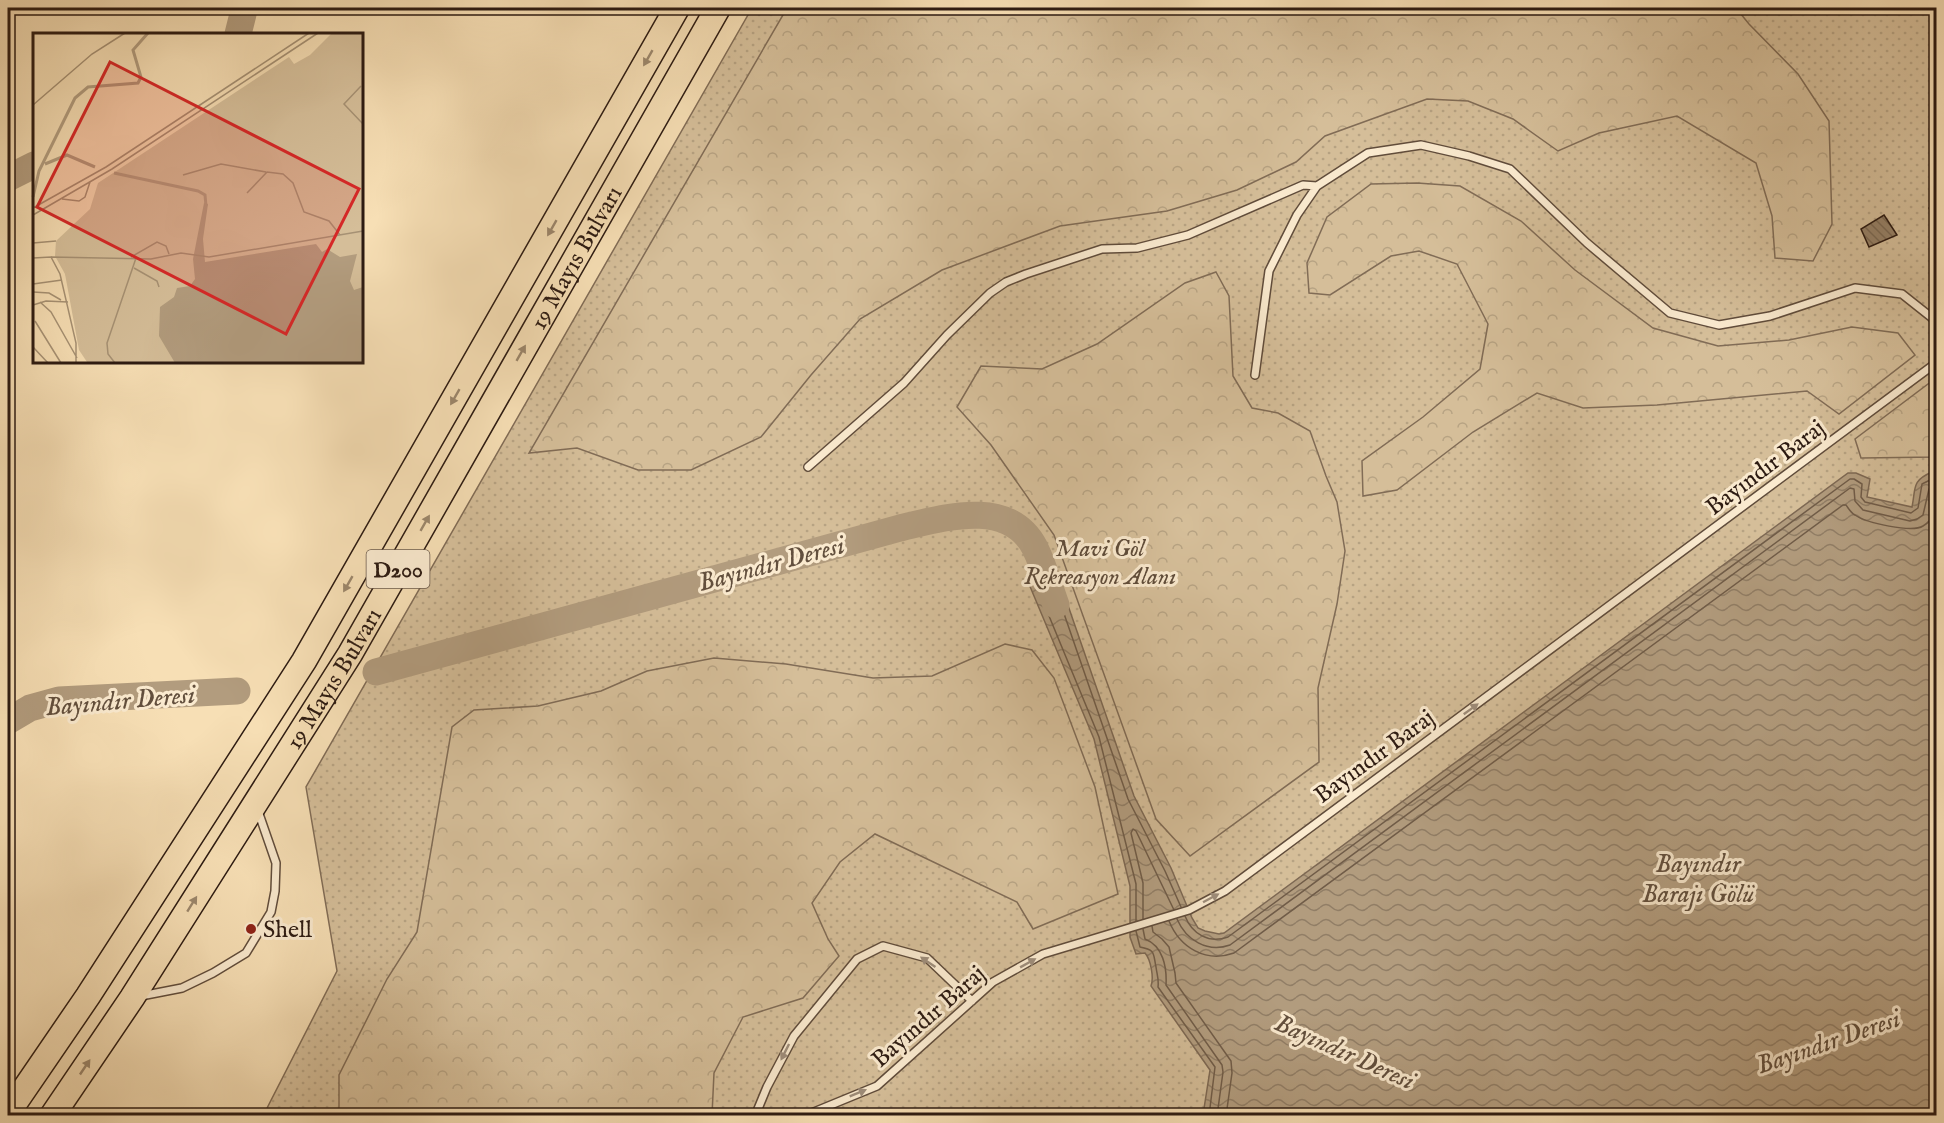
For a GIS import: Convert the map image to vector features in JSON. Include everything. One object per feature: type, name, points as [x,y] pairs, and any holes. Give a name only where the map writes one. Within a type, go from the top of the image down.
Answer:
[{"type":"highway","name":"19 Mayıs Bulvarı","points":[[8,1113],[88,996],[304,661],[677,8]]},
{"type":"highway","name":"19 Mayıs Bulvarı","points":[[52,1116],[132,998],[350,654],[718,8]]},
{"type":"lane","points":[[1255,375],[1269,271],[1297,215],[1317,186],[1368,153],[1421,145],[1470,156],[1510,169],[1587,243],[1670,313],[1719,325],[1770,316],[1855,288],[1902,294],[1936,321]]},
{"type":"lane","points":[[808,467],[904,383],[946,335],[990,293],[1006,282],[1102,249],[1137,248],[1188,235],[1303,185],[1317,186]]},
{"type":"lane","name":"Bayındır Baraj","points":[[804,1116],[877,1086],[993,982],[1043,954],[1189,910],[1225,891],[1936,363]]},
{"type":"lane","points":[[132,998],[182,988],[213,974],[246,953],[271,912],[275,891],[276,863],[256,803]]},
{"type":"lane","points":[[755,1116],[767,1087],[794,1036],[857,959],[883,946],[927,958],[972,1001]]},
{"type":"green space","name":"Mavi Göl Rekreasyon Alanı","points":[[752,8],[1936,8],[1936,1115],[263,1116],[337,971],[306,787]]},
{"type":"green space","points":[[787,8],[1736,8],[1798,74],[1829,121],[1832,224],[1813,261],[1775,258],[1772,216],[1756,163],[1677,116],[1599,133],[1558,151],[1513,119],[1468,101],[1427,99],[1325,136],[1296,162],[1237,190],[1167,211],[1060,226],[942,270],[860,319],[761,437],[691,470],[638,470],[577,448],[529,453]]},
{"type":"green space","points":[[1417,183],[1460,186],[1521,221],[1575,270],[1653,328],[1718,346],[1789,340],[1852,327],[1898,333],[1915,355],[1839,414],[1807,391],[1657,405],[1583,408],[1537,393],[1473,432],[1397,490],[1363,496],[1362,461],[1423,417],[1480,369],[1488,324],[1457,264],[1419,251],[1391,256],[1330,295],[1309,293],[1307,263],[1327,217],[1371,184]]},
{"type":"green space","points":[[1216,272],[1229,296],[1233,376],[1252,408],[1278,413],[1310,431],[1337,502],[1345,551],[1337,604],[1318,688],[1319,762],[1190,856],[1156,819],[1054,535],[991,445],[957,407],[981,366],[1042,369],[1097,344],[1185,283]]},
{"type":"green space","points":[[1936,378],[1936,457],[1861,458],[1855,439]]},
{"type":"green space","points":[[1005,644],[1032,650],[1054,678],[1095,787],[1118,894],[1033,929],[1017,902],[875,834],[840,862],[812,903],[828,939],[839,956],[803,998],[743,1017],[714,1073],[712,1115],[339,1115],[339,1075],[387,979],[417,932],[452,727],[474,710],[538,706],[601,691],[647,671],[714,658],[786,664],[873,678],[932,676]]},
{"type":"water","name":"Bayındır Barajı Gölü","points":[[1932,472],[1936,473],[1936,1115],[1203,1115],[1210,1070],[1151,986],[1152,974],[1147,956],[1145,953],[1136,954],[1130,937],[1130,886],[1094,739],[1026,577],[1054,565],[1134,796],[1171,868],[1198,928],[1219,934],[1224,933],[1848,473],[1856,473],[1870,479],[1867,497],[1912,507],[1917,482]]},
{"type":"building","points":[[1936,204],[1936,225],[1929,208]]},
{"type":"building","points":[[1884,215],[1897,235],[1869,247],[1861,229]]},
{"type":"waterway","points":[[238,33],[243,14],[241,8]]},
{"type":"waterway","points":[[8,178],[33,166]]},
{"type":"waterway","name":"Bayındır Deresi","points":[[376,672],[900,528],[955,516],[992,517],[1009,522],[1023,532],[1035,548],[1056,605]]},
{"type":"waterway","name":"Bayındır Deresi","points":[[8,721],[30,708],[59,700],[237,691]]},
{"type":"place","name":"Shell","points":[[251,929]]}]
